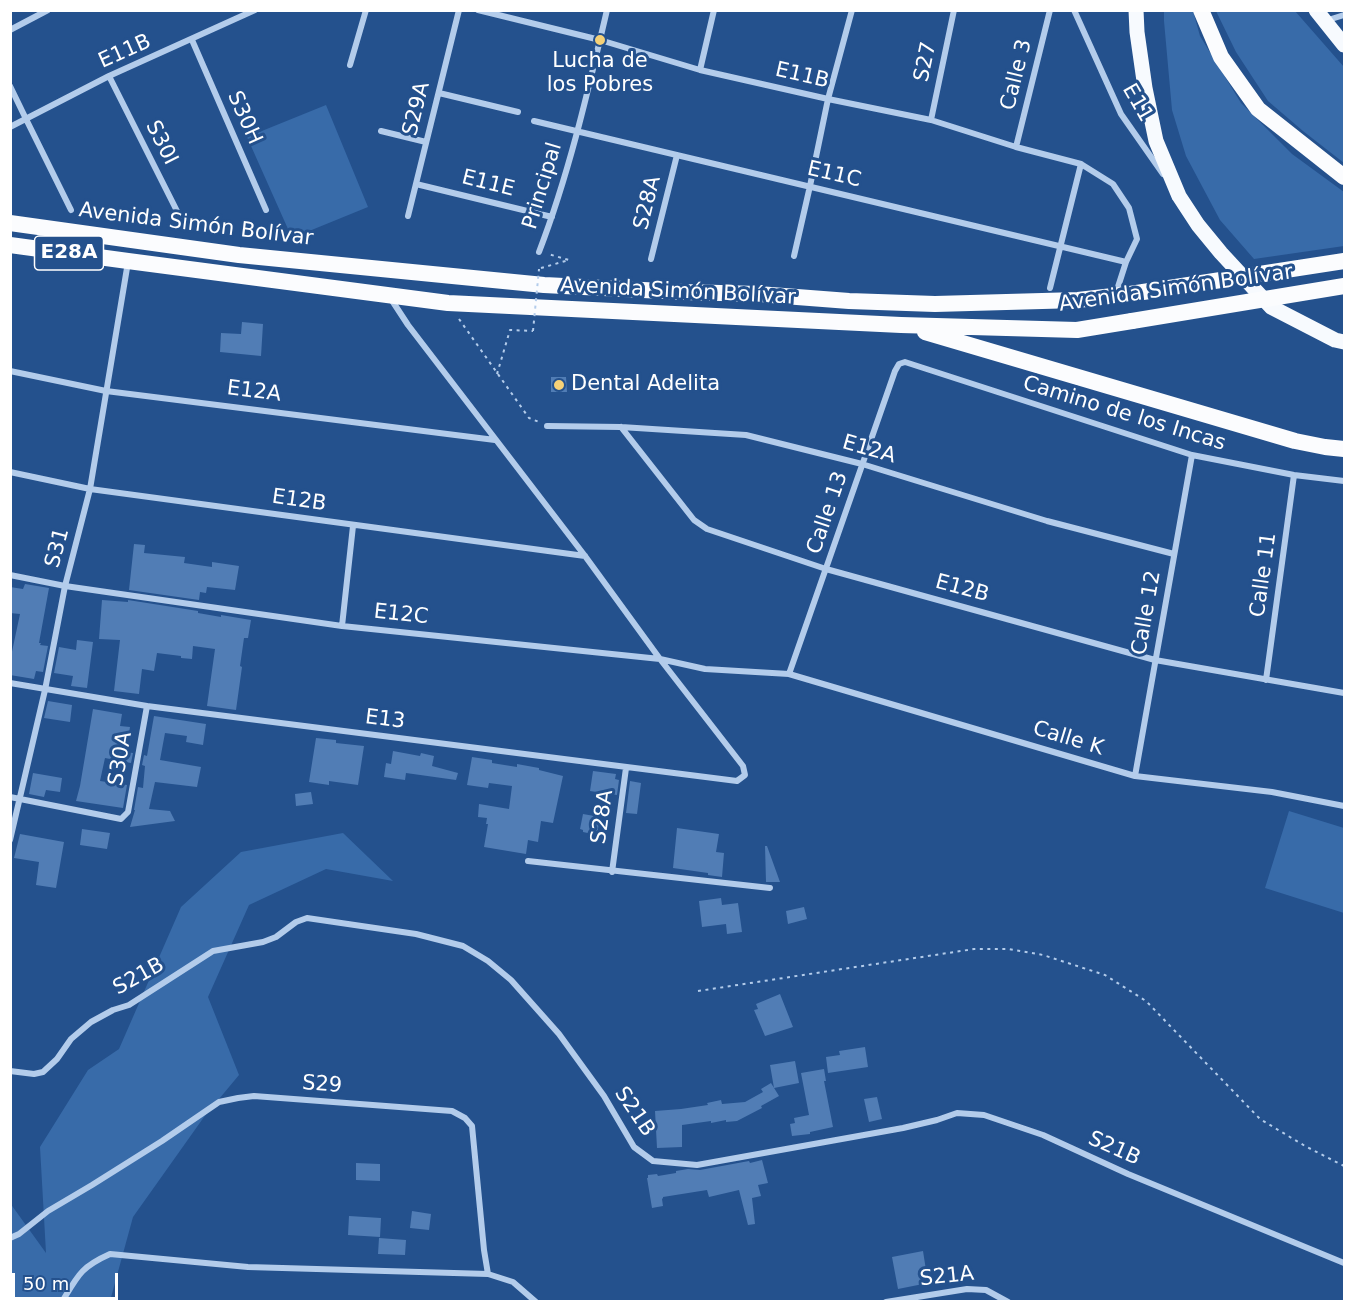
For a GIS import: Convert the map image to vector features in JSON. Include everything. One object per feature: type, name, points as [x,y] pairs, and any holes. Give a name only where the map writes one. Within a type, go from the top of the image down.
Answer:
[{"type":"highway","points":[[1201,10],[1221,57],[1258,109],[1344,177]]},
{"type":"highway","name":"Avenida Simón Bolívar","points":[[10,223],[239,255],[544,285],[935,304],[1078,300],[1344,261]]},
{"type":"highway","name":"Avenida Simón Bolívar","points":[[10,245],[448,303],[901,325],[1077,330],[1344,286]]},
{"type":"highway","points":[[901,325],[1295,441],[1344,449]]},
{"type":"main road","points":[[1136,10],[1145,88],[1156,141],[1179,196],[1198,225],[1221,253],[1271,307],[1335,340],[1344,342]]},
{"type":"main road","points":[[1320,16],[1344,45]]},
{"type":"street","points":[[10,30],[48,10]]},
{"type":"street","name":"E11B","points":[[10,127],[109,76],[255,10]]},
{"type":"street","points":[[350,65],[366,10]]},
{"type":"street","name":"S29A","points":[[408,216],[459,10]]},
{"type":"street","name":"E11B","points":[[478,10],[600,40],[700,70],[931,120],[1016,147],[1081,164],[1113,184],[1130,208],[1137,239],[1126,262]]},
{"type":"street","name":"Principal","points":[[539,252],[552,217],[577,131],[607,10]]},
{"type":"street","points":[[700,70],[714,10]]},
{"type":"street","points":[[794,256],[828,99],[852,10]]},
{"type":"street","name":"S27","points":[[931,120],[954,10]]},
{"type":"street","name":"Calle 3","points":[[1016,147],[1050,10]]},
{"type":"street","name":"E11","points":[[1068,10],[1078,19]]},
{"type":"street","name":"E11","points":[[1074,10],[1121,114],[1179,196]]},
{"type":"street","points":[[1320,16],[1344,15]]},
{"type":"street","name":"S30H","points":[[192,40],[266,210]]},
{"type":"street","name":"S30I","points":[[109,76],[184,225]]},
{"type":"street","points":[[10,86],[71,210]]},
{"type":"street","points":[[439,93],[518,112]]},
{"type":"street","name":"E11C","points":[[534,121],[1126,262]]},
{"type":"street","points":[[381,131],[426,142]]},
{"type":"street","name":"S28A","points":[[651,259],[677,154]]},
{"type":"street","points":[[1050,288],[1081,164]]},
{"type":"street","name":"E11E","points":[[416,184],[552,217]]},
{"type":"street","name":"S31","points":[[10,840],[45,690],[65,586],[90,489],[128,261]]},
{"type":"street","points":[[1123,295],[1126,262]]},
{"type":"street","points":[[388,295],[408,325],[585,556],[660,659]]},
{"type":"street","name":"Camino de los Incas","points":[[899,364],[905,362],[1192,455],[1294,475],[1344,481]]},
{"type":"street","name":"Calle 13","points":[[789,674],[899,364]]},
{"type":"street","name":"E12A","points":[[10,371],[106,391],[495,440]]},
{"type":"street","name":"E12A","points":[[547,426],[621,427],[746,435],[862,464],[1047,521],[1174,554]]},
{"type":"street","name":"E12B","points":[[621,427],[694,520],[707,530],[826,569],[1155,660],[1344,693]]},
{"type":"street","name":"Calle 12","points":[[1134,776],[1192,455]]},
{"type":"street","name":"E12B","points":[[10,472],[90,489],[585,556]]},
{"type":"street","name":"Calle 11","points":[[1266,680],[1294,475]]},
{"type":"street","points":[[342,626],[353,526]]},
{"type":"street","name":"E12C","points":[[10,575],[65,586],[342,626],[660,659],[705,669],[789,674]]},
{"type":"street","name":"E13","points":[[10,683],[147,706],[737,782],[745,775],[743,766],[660,659]]},
{"type":"street","name":"Calle K","points":[[789,674],[1134,776],[1272,792],[1344,806]]},
{"type":"street","name":"S30A","points":[[20,800],[122,819],[125,817],[128,812],[147,706]]},
{"type":"street","name":"S28A","points":[[612,872],[626,768]]},
{"type":"street","points":[[10,797],[20,800]]},
{"type":"street","points":[[528,861],[770,888]]},
{"type":"street","name":"S21B","points":[[10,1071],[34,1074],[43,1072],[57,1059],[71,1039],[91,1022],[113,1010],[129,1005],[213,951],[263,942],[276,937],[296,922],[307,918],[365,926],[416,934],[463,946],[488,961],[511,980],[559,1034],[604,1096],[634,1147],[653,1161],[697,1165],[903,1128],[957,1113],[984,1115],[1043,1135],[1128,1174],[1344,1263]]},
{"type":"street","name":"S29","points":[[10,1238],[19,1234],[48,1211],[142,1154],[219,1102],[255,1096],[452,1111],[465,1118],[472,1126],[488,1274]]},
{"type":"street","points":[[62,1302],[81,1271],[93,1261],[110,1254],[248,1267],[488,1274],[513,1282],[536,1302]]},
{"type":"street","name":"S21A","points":[[886,1302],[968,1289],[986,1290],[1008,1302]]},
{"type":"path","name":"Principal","points":[[498,374],[510,330],[533,331],[539,269],[569,260],[539,252]]},
{"type":"path","points":[[448,303],[529,418],[547,426]]},
{"type":"path","points":[[698,991],[974,949],[1009,949],[1043,955],[1105,975],[1146,1001],[1260,1119],[1344,1166]]},
{"type":"shaded area","points":[[1164,11],[1193,11],[1200,36],[1241,103],[1292,154],[1344,192],[1344,246],[1254,259],[1220,220],[1186,156],[1172,110]]},
{"type":"shaded area","points":[[1216,11],[1295,11],[1344,67],[1344,163],[1268,101],[1236,52]]},
{"type":"shaded area","points":[[326,105],[368,207],[292,238],[247,137]]},
{"type":"shaded area","points":[[1289,811],[1344,828],[1344,913],[1265,888]]},
{"type":"shaded area","points":[[343,833],[393,881],[326,869],[249,905],[208,997],[239,1075],[204,1117],[133,1217],[110,1301],[11,1301],[10,1203],[46,1253],[40,1147],[88,1070],[119,1049],[181,907],[241,852]]},
{"type":"building","points":[[242,322],[263,324],[261,356],[220,352],[221,333],[241,334]]},
{"type":"building","name":"Dental Adelita","points":[[551,377],[566,377],[567,392],[551,392]]},
{"type":"building","points":[[134,544],[145,545],[144,553],[185,557],[184,563],[212,567],[212,562],[239,566],[235,590],[207,587],[206,593],[200,592],[199,600],[129,590]]},
{"type":"building","points":[[25,584],[49,588],[39,643],[48,646],[43,672],[36,671],[34,679],[10,675],[10,661],[20,614],[10,613],[10,587],[23,589]]},
{"type":"building","points":[[102,600],[128,602],[128,600],[221,617],[221,615],[251,620],[248,638],[244,638],[236,710],[207,706],[215,649],[193,646],[192,659],[157,653],[154,671],[142,669],[139,694],[114,691],[120,640],[99,639]]},
{"type":"building","points":[[77,640],[93,642],[87,688],[71,686],[73,676],[54,673],[59,647],[76,650]]},
{"type":"building","points":[[48,701],[72,705],[70,722],[44,718]]},
{"type":"building","points":[[93,709],[122,714],[120,726],[130,727],[126,752],[133,753],[131,763],[105,758],[100,781],[127,785],[123,808],[76,801]]},
{"type":"building","points":[[154,716],[206,724],[203,745],[186,742],[187,736],[165,733],[160,760],[201,767],[197,787],[155,782],[149,809],[170,811],[175,821],[130,827],[138,787],[143,788],[145,766],[142,765],[144,755],[147,756]]},
{"type":"building","points":[[316,738],[364,746],[358,785],[329,781],[329,785],[309,782]]},
{"type":"building","points":[[393,751],[434,756],[432,766],[458,773],[456,780],[406,773],[405,780],[384,777],[386,763],[391,764]]},
{"type":"building","points":[[472,757],[492,760],[492,763],[539,768],[539,770],[563,776],[553,823],[541,821],[538,842],[528,840],[526,854],[484,847],[488,824],[486,824],[487,818],[478,817],[479,804],[509,809],[512,786],[489,783],[488,788],[467,785]]},
{"type":"building","points":[[593,771],[616,774],[615,779],[619,780],[617,795],[590,791]]},
{"type":"building","points":[[33,773],[62,778],[60,792],[46,790],[44,797],[29,794]]},
{"type":"building","points":[[630,781],[641,783],[637,814],[626,813]]},
{"type":"building","points":[[311,792],[313,804],[296,806],[295,794]]},
{"type":"building","points":[[583,814],[600,817],[597,835],[583,832],[580,829]]},
{"type":"building","points":[[677,828],[719,834],[716,852],[724,853],[722,877],[673,868]]},
{"type":"building","points":[[82,829],[110,833],[107,849],[80,845]]},
{"type":"building","points":[[20,834],[64,842],[56,888],[36,885],[39,862],[14,858]]},
{"type":"building","points":[[765,846],[767,846],[780,882],[766,882]]},
{"type":"building","points":[[721,898],[722,905],[738,903],[742,932],[727,934],[726,924],[702,927],[699,901]]},
{"type":"building","points":[[804,907],[807,919],[788,924],[786,911]]},
{"type":"building","points":[[780,994],[793,1027],[765,1036],[754,1010],[758,1009],[756,1004]]},
{"type":"building","points":[[865,1047],[868,1067],[828,1073],[826,1057],[840,1055],[839,1051]]},
{"type":"building","points":[[795,1061],[799,1083],[774,1088],[770,1065]]},
{"type":"building","points":[[824,1069],[826,1081],[824,1081],[833,1127],[810,1132],[810,1134],[792,1136],[790,1124],[795,1123],[794,1118],[809,1115],[801,1073]]},
{"type":"building","points":[[771,1083],[779,1096],[761,1106],[762,1108],[737,1121],[726,1122],[726,1120],[711,1123],[711,1121],[682,1125],[682,1147],[657,1148],[655,1111],[708,1105],[707,1103],[721,1100],[722,1104],[745,1102],[763,1092],[761,1089]]},
{"type":"building","points":[[877,1097],[882,1119],[869,1122],[864,1099]]},
{"type":"building","points":[[762,1160],[768,1183],[758,1185],[761,1196],[752,1198],[755,1224],[748,1225],[739,1190],[709,1197],[707,1190],[663,1197],[663,1206],[652,1208],[648,1175],[657,1174],[658,1176],[688,1169],[700,1170]]},
{"type":"building","points":[[356,1163],[380,1164],[380,1181],[356,1180]]},
{"type":"building","points":[[412,1211],[431,1214],[429,1230],[410,1228]]},
{"type":"building","points":[[349,1216],[381,1218],[380,1237],[348,1235]]},
{"type":"building","points":[[379,1238],[406,1240],[405,1255],[378,1254]]},
{"type":"building","points":[[923,1251],[928,1283],[898,1289],[892,1257]]},
{"type":"place","name":"Lucha de los Pobres","points":[[600,40]]},
{"type":"place","name":"Dental Adelita","points":[[559,385]]}]
